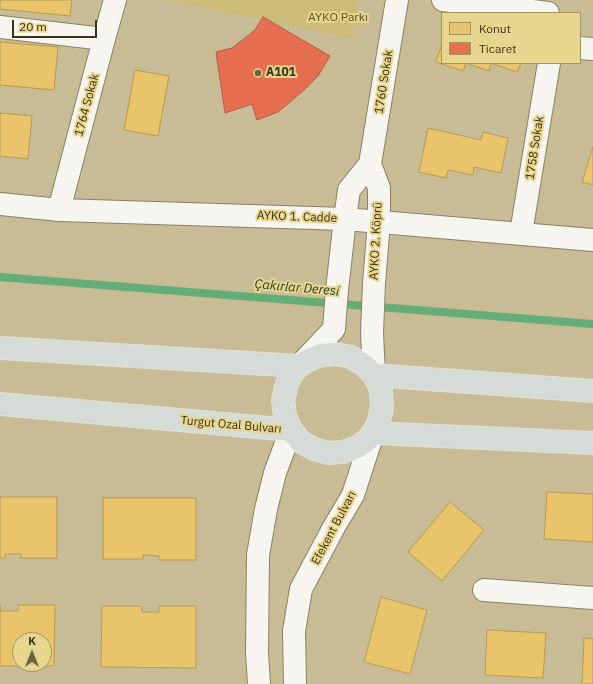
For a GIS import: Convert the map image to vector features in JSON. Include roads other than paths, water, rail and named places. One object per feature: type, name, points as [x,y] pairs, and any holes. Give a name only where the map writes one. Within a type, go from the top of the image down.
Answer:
[{"type":"main road","points":[[0,348],[300,366]]},
{"type":"main road","points":[[291,430],[285,416],[283,400],[287,384],[292,374],[300,366],[321,355],[336,354],[351,357],[364,365],[374,375],[593,391]]},
{"type":"main road","name":"Efekent Bulvarı","points":[[373,433],[378,424],[382,408],[381,391],[374,375]]},
{"type":"main road","name":"Turgut Ozal Bulvarı","points":[[0,404],[291,430],[301,442],[314,449],[328,453],[343,452],[357,447],[366,441],[373,433]]},
{"type":"main road","points":[[373,433],[593,443]]},
{"type":"street","name":"1764 Sokak","points":[[59,210],[115,0]]},
{"type":"street","name":"1760 Sokak","points":[[370,164],[397,0]]},
{"type":"street","points":[[444,0],[540,12]]},
{"type":"street","points":[[557,12],[559,0]]},
{"type":"street","points":[[0,27],[104,38]]},
{"type":"street","points":[[581,48],[593,49]]},
{"type":"street","name":"1758 Sokak","points":[[521,233],[549,64]]},
{"type":"street","points":[[300,366],[334,329],[344,219],[349,190],[370,164]]},
{"type":"street","name":"AYKO 2. Köprü","points":[[370,164],[379,188],[379,222],[372,333],[374,375]]},
{"type":"street","name":"AYKO 1. Cadde","points":[[0,204],[59,210],[344,219],[593,240]]},
{"type":"street","points":[[259,684],[257,653],[258,555],[266,509],[275,473],[291,430]]},
{"type":"street","name":"Efekent Bulvarı","points":[[295,684],[294,631],[301,590],[334,527],[353,495],[373,433]]},
{"type":"street","points":[[484,590],[593,598]]},
{"type":"waterway","name":"Çakırlar Deresi","points":[[0,277],[593,324]]},
{"type":"place","name":"A101","points":[[258,73]]},
{"type":"park label","name":"AYKO Parkı","points":[[338,18]]}]
